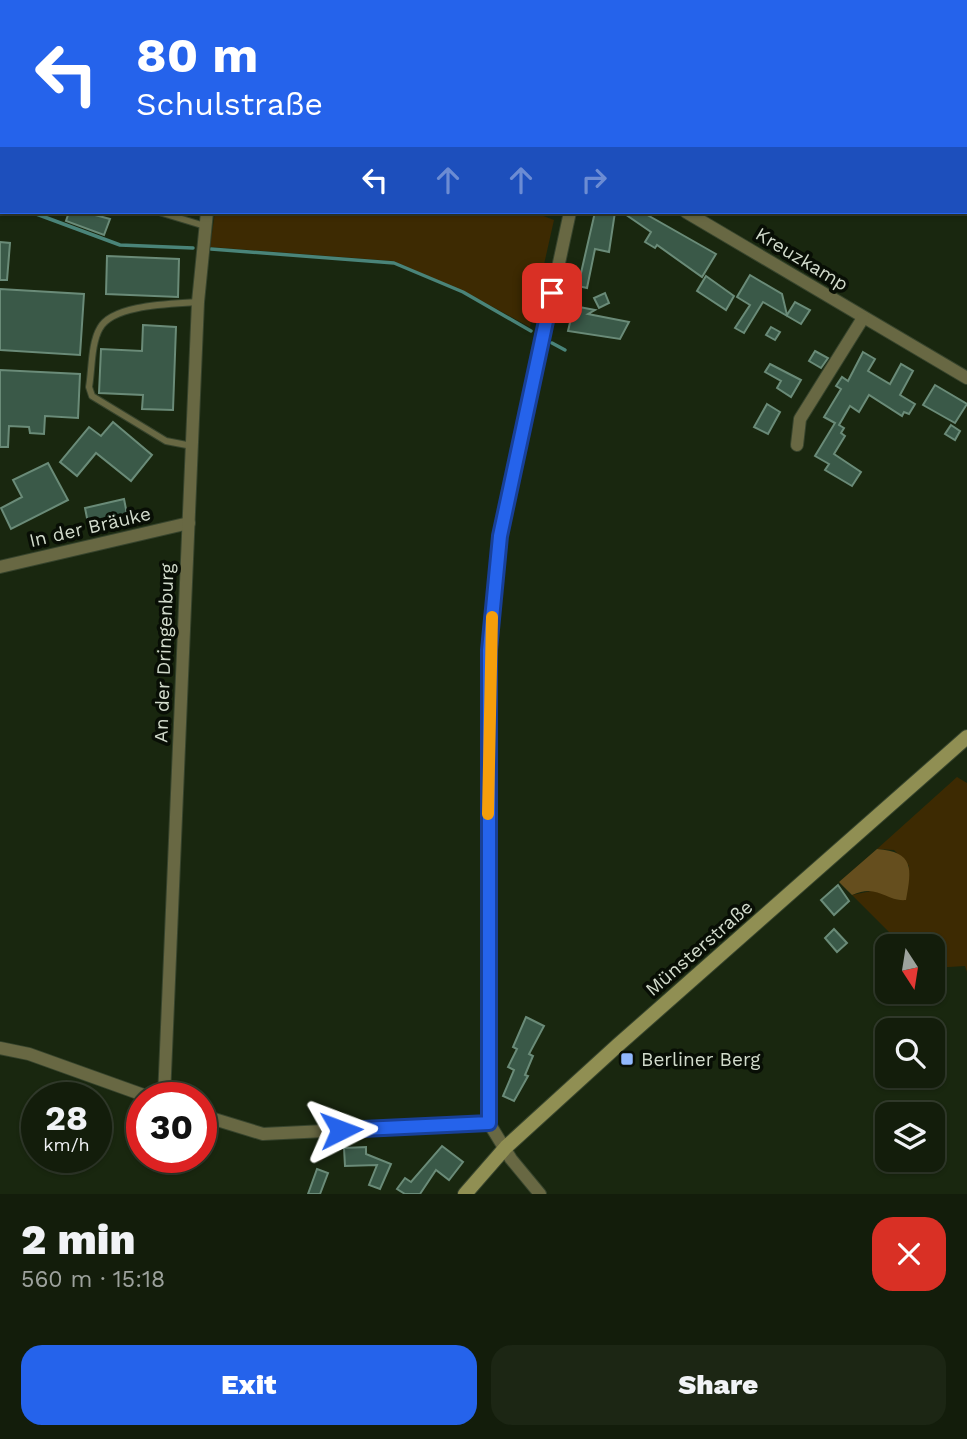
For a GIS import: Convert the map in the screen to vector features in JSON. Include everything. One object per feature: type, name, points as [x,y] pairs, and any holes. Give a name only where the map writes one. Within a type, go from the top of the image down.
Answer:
[{"type":"main road","name":"Münsterstraße","points":[[464,1194],[506,1147],[967,737]]},
{"type":"street","name":"An der Dringenburg","points":[[165,1082],[191,446],[198,303],[207,214]]},
{"type":"street","points":[[540,1194],[511,1160],[506,1147],[489,1123],[490,637],[500,536],[570,214]]},
{"type":"street","name":"Kreuzkamp","points":[[689,214],[967,378]]},
{"type":"street","points":[[797,445],[800,419],[863,318]]},
{"type":"street","name":"In der Bräuke","points":[[0,567],[189,523]]},
{"type":"street","points":[[0,1048],[29,1054],[126,1089]]},
{"type":"street","points":[[217,1120],[262,1134],[489,1123]]},
{"type":"lane","points":[[171,214],[205,226]]},
{"type":"lane","points":[[191,446],[166,441],[92,396],[89,387],[98,331],[104,322],[119,313],[165,304],[198,303]]},
{"type":"shaded area","points":[[215,214],[538,214],[554,220],[530,327],[465,292],[393,261],[210,247]]},
{"type":"shaded area","points":[[957,777],[967,783],[967,972],[965,966],[945,967],[945,934],[891,934],[852,895],[876,890],[899,900],[909,866],[894,850],[877,849]]},
{"type":"shaded area","points":[[877,849],[898,854],[908,864],[906,900],[869,891],[852,895],[839,882]]},
{"type":"building","points":[[68,214],[91,214],[110,219],[104,235],[66,221]]},
{"type":"building","points":[[595,214],[615,214],[609,252],[595,249],[587,288],[578,286]]},
{"type":"building","points":[[625,214],[646,214],[716,254],[702,277],[657,245],[655,248],[645,242],[651,232]]},
{"type":"building","points":[[0,242],[10,243],[7,280],[0,280]]},
{"type":"building","points":[[107,256],[179,259],[178,297],[106,294]]},
{"type":"building","points":[[750,275],[782,294],[787,315],[795,302],[810,310],[801,324],[763,302],[744,333],[735,328],[750,305],[737,297]]},
{"type":"building","points":[[706,276],[734,296],[726,310],[697,291]]},
{"type":"building","points":[[0,289],[84,294],[80,355],[0,350]]},
{"type":"building","points":[[605,293],[609,303],[599,308],[594,298]]},
{"type":"building","points":[[574,306],[595,310],[588,314],[629,322],[620,339],[568,331]]},
{"type":"building","points":[[143,325],[176,327],[173,410],[142,409],[143,395],[99,393],[101,349],[142,351]]},
{"type":"building","points":[[771,327],[780,332],[775,340],[766,335]]},
{"type":"building","points":[[815,351],[828,358],[821,368],[809,361]]},
{"type":"building","points":[[863,352],[875,359],[868,371],[890,384],[901,364],[913,371],[900,395],[915,404],[909,414],[904,412],[902,416],[869,395],[859,412],[850,406],[839,425],[844,428],[841,433],[845,436],[834,454],[861,472],[852,486],[825,470],[829,464],[815,456],[835,423],[824,417],[841,389],[836,386],[842,377],[848,381]]},
{"type":"building","points":[[770,364],[801,380],[791,397],[777,388],[781,381],[765,372]]},
{"type":"building","points":[[0,370],[80,374],[78,418],[45,416],[44,434],[30,433],[29,427],[9,426],[8,447],[0,447]]},
{"type":"building","points":[[935,385],[967,404],[955,423],[923,405]]},
{"type":"building","points":[[767,404],[780,412],[768,434],[754,427]]},
{"type":"building","points":[[113,422],[152,455],[131,481],[96,453],[77,476],[60,462],[89,427],[101,436]]},
{"type":"building","points":[[951,425],[960,431],[955,440],[945,434]]},
{"type":"building","points":[[48,463],[68,500],[11,529],[1,508],[22,497],[13,480]]},
{"type":"building","points":[[124,499],[128,519],[89,528],[85,508]]},
{"type":"building","points":[[838,885],[849,901],[834,915],[821,900]]},
{"type":"building","points":[[834,929],[847,943],[837,952],[825,938]]},
{"type":"building","points":[[526,1017],[544,1026],[529,1054],[533,1056],[525,1075],[528,1076],[514,1101],[503,1096],[514,1070],[508,1067],[517,1049],[513,1047]]},
{"type":"building","points":[[442,1146],[463,1162],[449,1180],[436,1170],[420,1194],[405,1194],[397,1189],[405,1178],[411,1182]]},
{"type":"building","points":[[366,1147],[366,1154],[391,1164],[380,1189],[369,1185],[377,1165],[345,1166],[344,1148]]},
{"type":"building","points":[[317,1169],[328,1173],[320,1194],[308,1194]]},
{"type":"waterway","points":[[36,214],[120,245],[193,248]]},
{"type":"waterway","points":[[211,249],[394,263],[463,292],[531,331]]},
{"type":"waterway","points":[[552,343],[565,350]]},
{"type":"slow traffic","points":[[488,814],[489,650],[492,617]]},
{"type":"place","name":"Berliner Berg","points":[[627,1059]]},
{"type":"route","points":[[341,1130],[489,1123],[489,650],[500,536],[552,293]]}]
